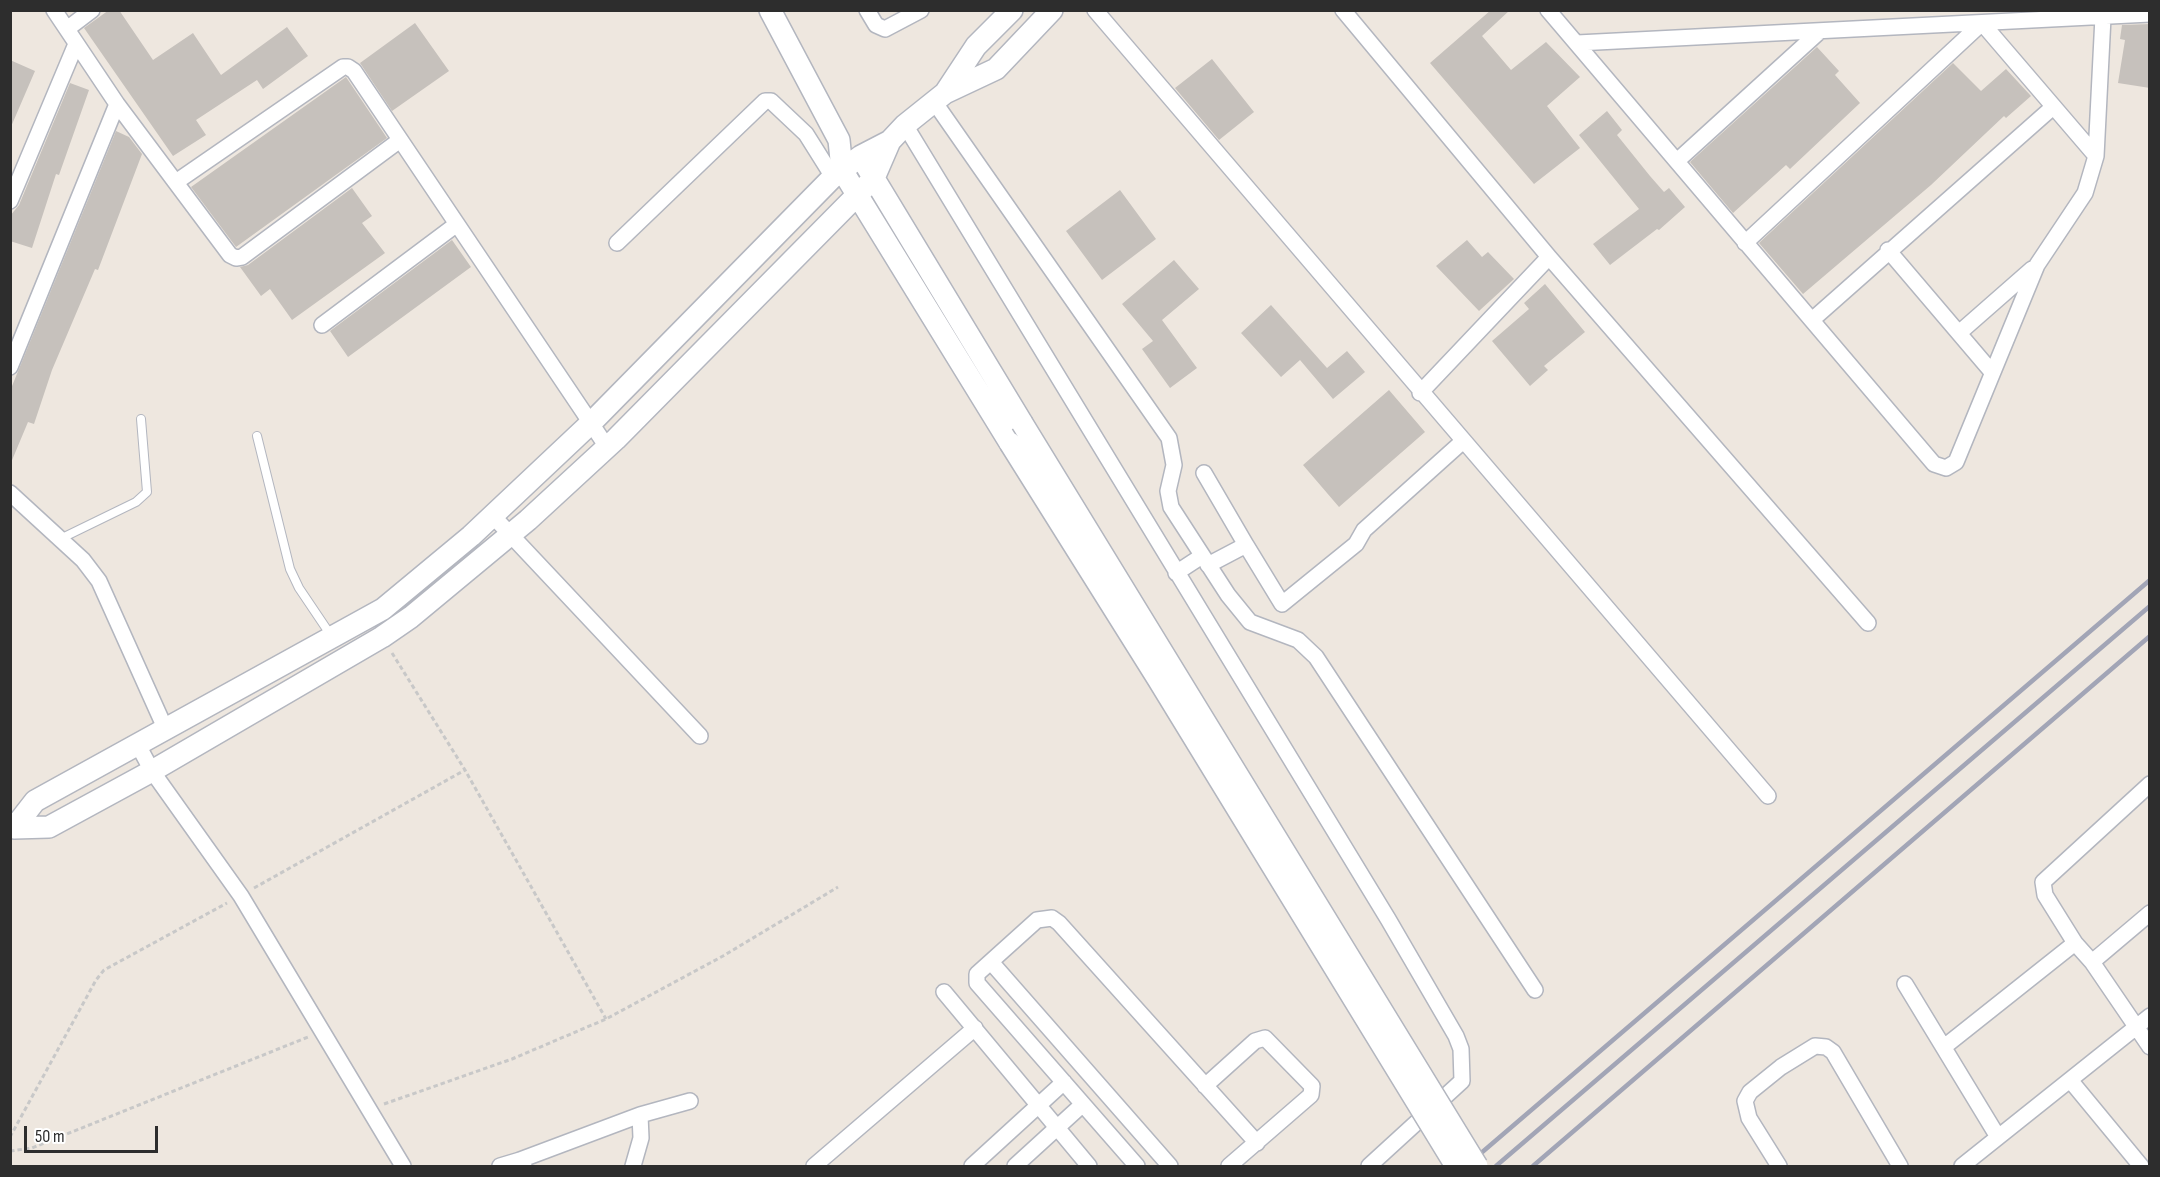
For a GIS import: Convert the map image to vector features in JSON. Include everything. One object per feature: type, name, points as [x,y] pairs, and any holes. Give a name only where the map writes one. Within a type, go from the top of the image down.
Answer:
[{"type":"street","points":[[54,10],[117,104],[230,255],[242,257],[400,140]]},
{"type":"street","points":[[67,29],[92,10]]},
{"type":"street","points":[[770,10],[839,140],[861,156],[1477,1167]]},
{"type":"street","points":[[867,10],[876,25],[885,29],[921,10]]},
{"type":"street","points":[[939,97],[976,46],[1012,10]]},
{"type":"street","points":[[12,828],[35,801],[382,609],[492,515],[591,423],[837,174],[861,156],[890,141],[905,125],[939,97],[996,69],[1052,10]]},
{"type":"street","points":[[1095,10],[1420,393],[1768,796]]},
{"type":"street","points":[[1343,10],[1549,257],[1868,623]]},
{"type":"street","points":[[1548,10],[1934,464],[1941,467],[1952,466],[1956,462],[1991,371],[2037,265],[2085,193],[2096,156],[2103,17]]},
{"type":"street","points":[[1577,44],[2150,14]]},
{"type":"street","points":[[1982,23],[2096,156]]},
{"type":"street","points":[[1745,243],[1982,23]]},
{"type":"street","points":[[1677,161],[1820,31]]},
{"type":"street","points":[[10,201],[76,44]]},
{"type":"street","points":[[176,182],[343,67],[354,71],[607,447]]},
{"type":"street","points":[[939,97],[1169,438],[1174,465],[1168,491],[1171,507],[1238,610],[1250,622],[1298,640],[1316,657],[1535,990]]},
{"type":"street","points":[[616,243],[765,101],[771,101],[806,134],[821,156],[857,195],[1164,689],[1456,1167]]},
{"type":"street","points":[[10,367],[117,104]]},
{"type":"street","points":[[1812,320],[1888,250],[2053,107]]},
{"type":"street","points":[[905,125],[1388,919],[1461,1049],[1462,1081],[1369,1167]]},
{"type":"street","points":[[837,174],[839,140]]},
{"type":"street","points":[[12,828],[49,827],[152,771],[382,637],[510,535],[607,447],[874,178],[890,141]]},
{"type":"street","points":[[322,325],[457,224]]},
{"type":"street","points":[[1888,250],[1991,371]]},
{"type":"street","points":[[1420,393],[1549,257]]},
{"type":"street","points":[[1959,333],[2037,265]]},
{"type":"street","points":[[1204,473],[1282,604],[1356,544],[1364,530],[1462,442]]},
{"type":"street","points":[[10,493],[83,560],[99,581],[165,728]]},
{"type":"street","points":[[492,515],[700,736]]},
{"type":"street","points":[[1176,573],[1246,545]]},
{"type":"street","points":[[138,745],[152,771],[241,896],[403,1167]]},
{"type":"street","points":[[2150,784],[2043,882],[2045,895],[2075,943],[2092,962],[2134,1028],[2150,1047]]},
{"type":"street","points":[[2092,962],[2150,913]]},
{"type":"street","points":[[1137,1167],[977,983],[977,974],[1037,920],[1052,918],[1257,1143]]},
{"type":"street","points":[[1944,1047],[2075,943]]},
{"type":"street","points":[[991,962],[1170,1167]]},
{"type":"street","points":[[1905,984],[1998,1137]]},
{"type":"street","points":[[944,992],[1089,1167]]},
{"type":"street","points":[[1962,1167],[2150,1016]]},
{"type":"street","points":[[814,1167],[975,1028]]},
{"type":"street","points":[[1205,1086],[1256,1041],[1266,1038],[1310,1082],[1311,1095],[1229,1167]]},
{"type":"street","points":[[1779,1167],[1749,1118],[1745,1101],[1750,1092],[1774,1072],[1815,1046],[1826,1047],[1833,1052],[1900,1167]]},
{"type":"street","points":[[2070,1080],[2141,1167]]},
{"type":"street","points":[[972,1167],[1064,1082]]},
{"type":"street","points":[[500,1167],[522,1163],[640,1115],[690,1101]]},
{"type":"street","points":[[1015,1167],[1083,1104]]},
{"type":"street","points":[[633,1167],[641,1138],[640,1115]]},
{"type":"lane","points":[[60,539],[136,502],[147,492],[141,419]]},
{"type":"lane","points":[[257,436],[290,569],[299,588],[332,637]]},
{"type":"path","points":[[382,637],[465,770],[606,1019]]},
{"type":"path","points":[[10,1137],[104,970],[465,770]]},
{"type":"path","points":[[370,1109],[512,1059],[606,1019],[723,956],[838,887]]},
{"type":"path","points":[[10,1151],[32,1148],[321,1031]]},
{"type":"building","points":[[109,10],[119,10],[153,60],[193,33],[221,75],[287,27],[308,56],[263,89],[257,80],[196,120],[206,135],[173,156],[84,28]]},
{"type":"building","points":[[1491,10],[1510,10],[1482,36],[1511,70],[1546,42],[1580,77],[1547,106],[1580,148],[1534,184],[1430,63]]},
{"type":"building","points":[[415,23],[449,71],[392,111],[360,63]]},
{"type":"building","points":[[2150,24],[2150,88],[2118,83],[2125,40],[2120,39],[2122,25]]},
{"type":"building","points":[[1817,47],[1839,71],[1835,75],[1860,103],[1790,169],[1786,165],[1733,213],[1690,162]]},
{"type":"building","points":[[1212,59],[1254,112],[1219,140],[1175,88]]},
{"type":"building","points":[[10,60],[35,71],[10,129]]},
{"type":"building","points":[[1953,63],[1981,91],[2006,69],[2031,96],[2006,118],[2004,116],[1931,185],[1803,294],[1759,243]]},
{"type":"building","points":[[346,77],[387,138],[236,247],[191,187]]},
{"type":"building","points":[[70,83],[89,90],[59,175],[56,174],[32,248],[10,241],[10,216],[19,205]]},
{"type":"building","points":[[1607,111],[1622,130],[1617,135],[1650,176],[1664,192],[1669,188],[1685,207],[1659,230],[1657,229],[1610,265],[1593,244],[1639,209],[1579,135]]},
{"type":"building","points":[[116,131],[129,137],[142,154],[98,270],[95,269],[52,370],[34,424],[28,422],[10,465],[10,391]]},
{"type":"building","points":[[352,188],[372,216],[362,223],[385,253],[292,320],[270,289],[261,296],[240,267],[248,265]]},
{"type":"building","points":[[1120,190],[1156,239],[1102,280],[1066,231]]},
{"type":"building","points":[[452,240],[471,267],[348,357],[330,331]]},
{"type":"building","points":[[1467,240],[1482,257],[1488,252],[1514,279],[1479,311],[1436,266]]},
{"type":"building","points":[[1174,260],[1199,289],[1162,320],[1197,368],[1170,388],[1142,349],[1153,341],[1122,304]]},
{"type":"building","points":[[1545,284],[1585,332],[1544,366],[1548,370],[1530,386],[1492,341],[1529,309],[1524,303]]},
{"type":"building","points":[[1271,305],[1327,368],[1347,351],[1365,372],[1333,399],[1300,360],[1281,377],[1241,333]]},
{"type":"building","points":[[1389,390],[1425,432],[1339,507],[1303,465]]},
{"type":"railway","points":[[1466,1166],[2150,580]]},
{"type":"railway","points":[[1496,1166],[2150,606]]},
{"type":"railway","points":[[1533,1166],[2150,636]]}]
